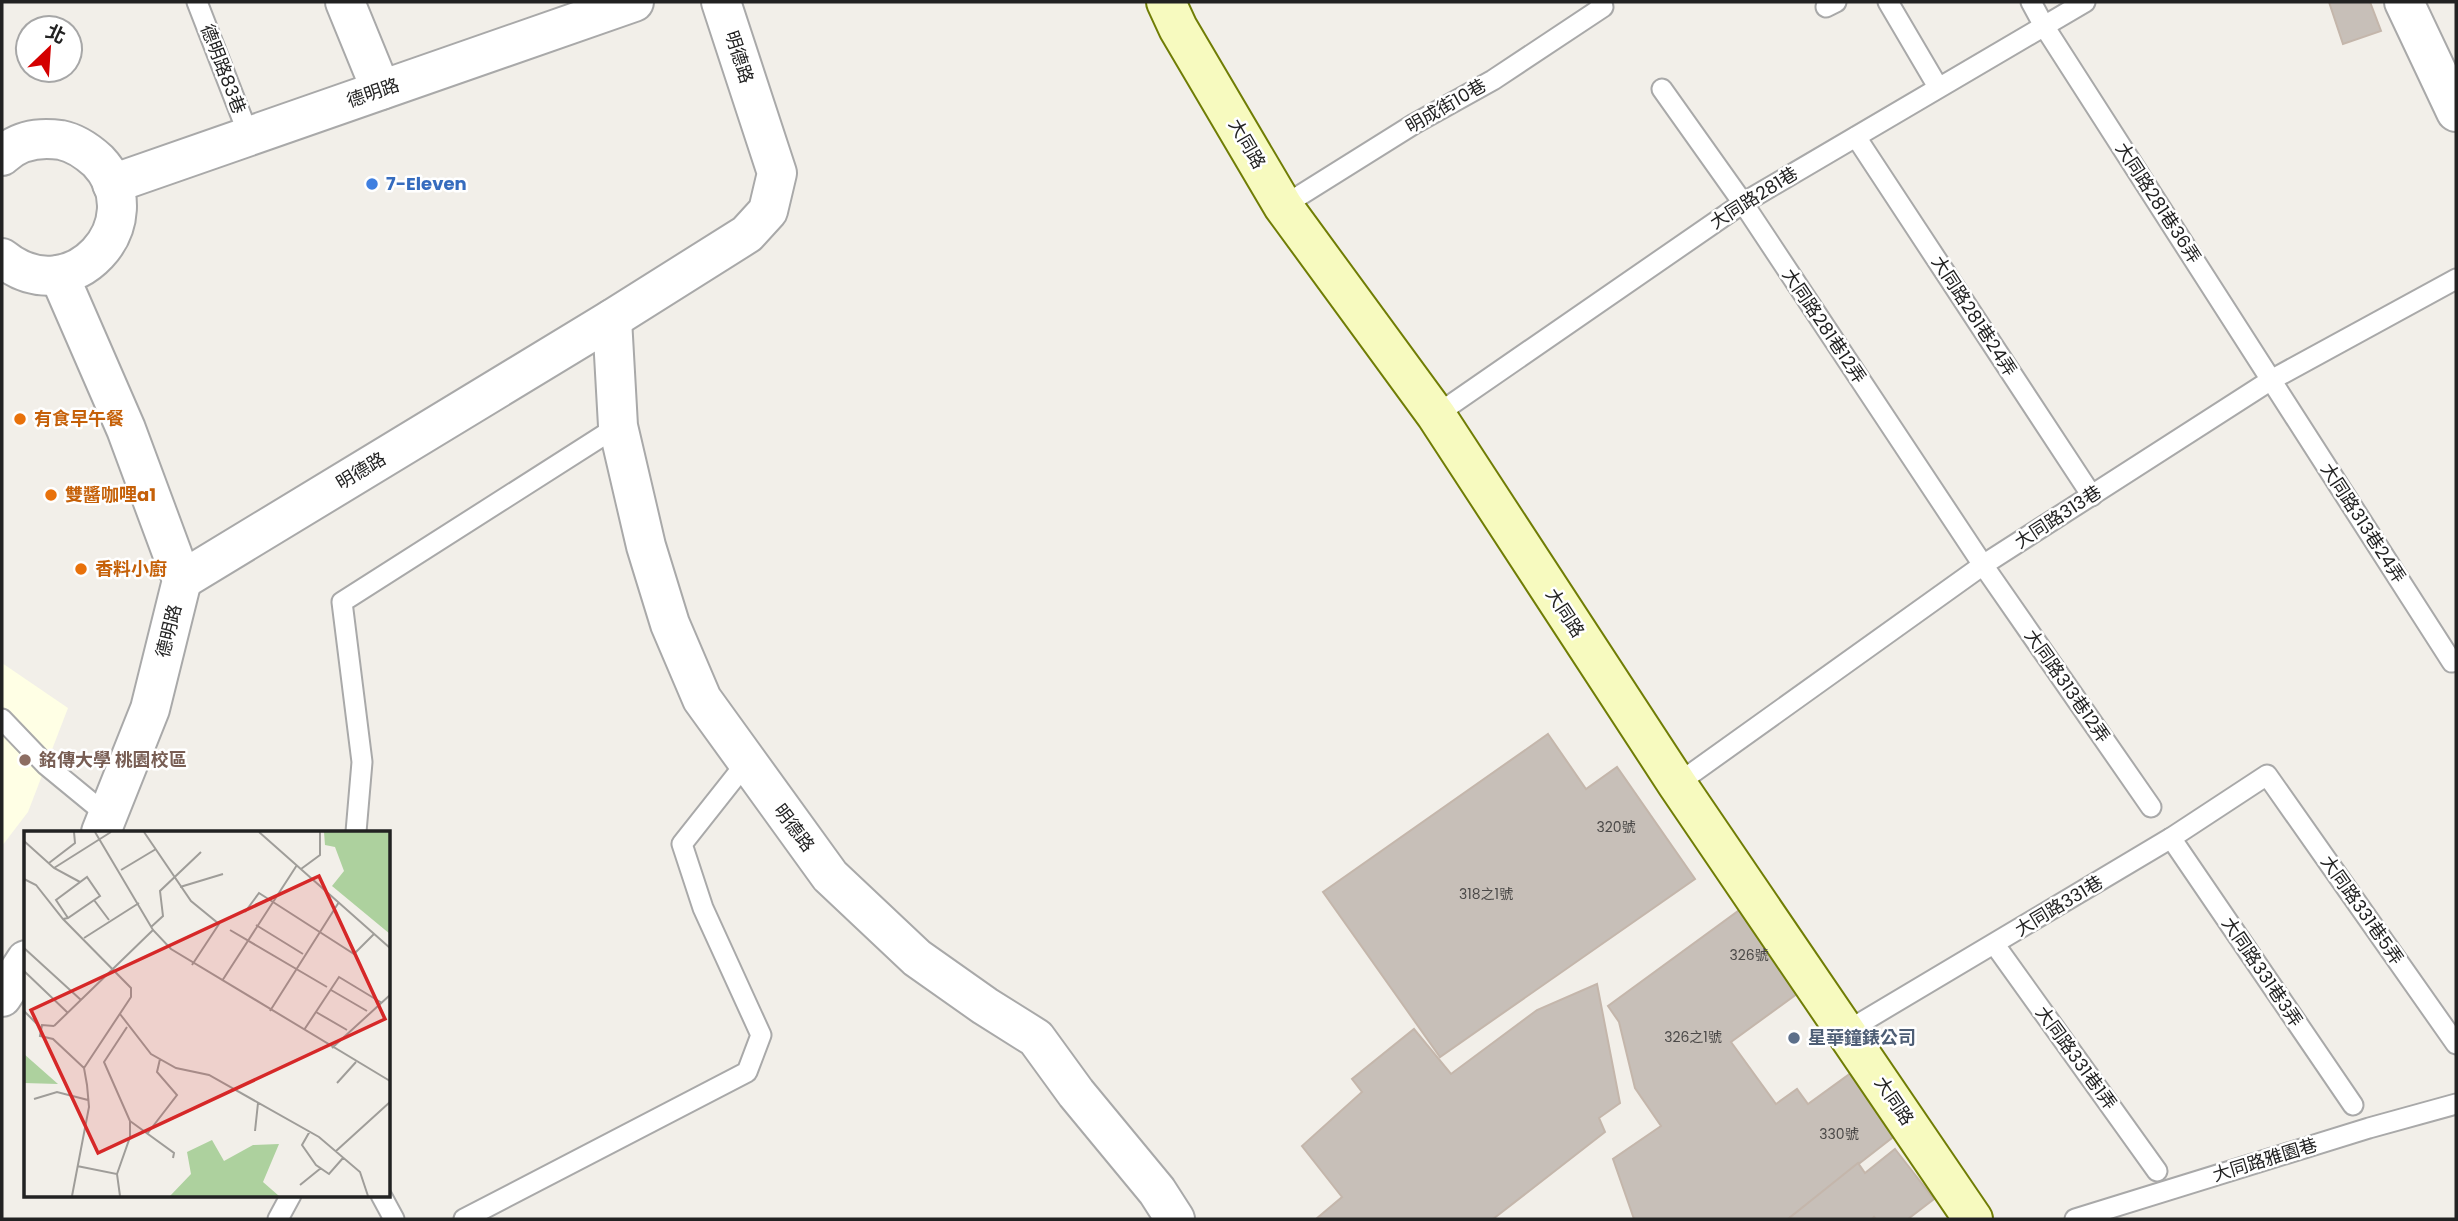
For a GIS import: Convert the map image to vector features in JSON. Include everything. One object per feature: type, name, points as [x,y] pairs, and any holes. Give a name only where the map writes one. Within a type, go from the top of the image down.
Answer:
[{"type":"street","points":[[345,2],[381,90]]},
{"type":"street","name":"德明路","points":[[112,184],[634,2]]},
{"type":"street","name":"明德路","points":[[182,580],[612,320],[747,234],[768,211],[777,173],[721,2]]},
{"type":"street","name":"大同路","points":[[1166,2],[1178,28],[1283,206],[1436,415],[1677,784],[1973,1219]]},
{"type":"street","points":[[2404,2],[2456,112]]},
{"type":"street","points":[[2,258],[13,267],[35,275],[59,275],[81,267],[100,252],[112,232],[116,208],[112,184],[102,166],[88,151],[69,142],[48,138],[4,146]]},
{"type":"street","name":"德明路","points":[[59,275],[126,429],[182,580],[150,709],[104,824]]},
{"type":"street","name":"明德路","points":[[612,320],[618,425],[646,546],[670,624],[702,699],[830,876],[918,958],[985,1006],[1036,1038],[1076,1093],[1157,1191],[1175,1219]]},
{"type":"street","points":[[2,997],[24,963]]},
{"type":"lane","name":"德明路83巷","points":[[197,2],[249,136]]},
{"type":"lane","name":"明成街10巷","points":[[1283,206],[1414,124],[1493,80],[1603,7],[1600,2]]},
{"type":"lane","points":[[1888,2],[1938,88]]},
{"type":"lane","name":"大同路281巷36弄","points":[[2031,2],[2271,380]]},
{"type":"lane","name":"大同路281巷","points":[[1436,415],[1743,203],[2085,2]]},
{"type":"lane","name":"大同路281巷12弄","points":[[1662,89],[1743,203],[1983,565]]},
{"type":"lane","name":"大同路281巷24弄","points":[[1856,137],[2092,495]]},
{"type":"lane","name":"大同路313巷","points":[[1677,784],[1983,565],[2271,380],[2456,279]]},
{"type":"lane","name":"大同路313巷24弄","points":[[2271,380],[2452,662],[2456,661]]},
{"type":"lane","points":[[356,831],[362,762],[342,602],[618,425]]},
{"type":"lane","name":"大同路313巷12弄","points":[[1983,565],[2151,807]]},
{"type":"lane","points":[[2,719],[104,824]]},
{"type":"lane","points":[[464,1219],[747,1072],[761,1035],[703,908],[682,844],[746,763]]},
{"type":"lane","name":"大同路331巷","points":[[1847,1031],[2171,838],[2267,775]]},
{"type":"lane","name":"大同路331巷5弄","points":[[2267,775],[2456,1044]]},
{"type":"lane","name":"大同路331巷3弄","points":[[2171,838],[2353,1105]]},
{"type":"lane","name":"大同路331巷1弄","points":[[1995,945],[2157,1171]]},
{"type":"lane","name":"大同路雅園巷","points":[[2075,1219],[2456,1104]]},
{"type":"lane","points":[[278,1219],[290,1196]]},
{"type":"lane","points":[[382,1196],[394,1219]]},
{"type":"shaded area","name":"銘傳大學 桃園校區","points":[[2,663],[68,708],[28,812],[2,846]]},
{"type":"building","points":[[2329,2],[2370,2],[2381,31],[2343,44]]},
{"type":"building","points":[[1548,734],[1586,789],[1617,767],[1695,879],[1440,1057],[1323,892]]},
{"type":"building","points":[[1745,906],[1805,988],[1731,1042],[1776,1104],[1797,1089],[1808,1104],[1851,1073],[1897,1134],[1788,1219],[1634,1219],[1613,1159],[1661,1126],[1635,1088],[1619,1022],[1608,1006]]},
{"type":"building","points":[[1597,984],[1620,1103],[1599,1118],[1605,1132],[1493,1219],[1316,1219],[1342,1197],[1302,1146],[1362,1092],[1352,1079],[1414,1029],[1451,1074],[1537,1010]]},
{"type":"building","points":[[1895,1149],[1934,1199],[1908,1219],[1788,1219],[1858,1163],[1865,1173]]},
{"type":"place","name":"7-Eleven","points":[[372,184]]},
{"type":"place","name":"有食早午餐","points":[[20,419]]},
{"type":"place","name":"雙醬咖哩a1","points":[[51,495]]},
{"type":"place","name":"香料小廚","points":[[81,569]]},
{"type":"place","name":"銘傳大學 桃園校區","points":[[25,760]]},
{"type":"place","name":"星華鐘錶公司","points":[[1794,1038]]}]
